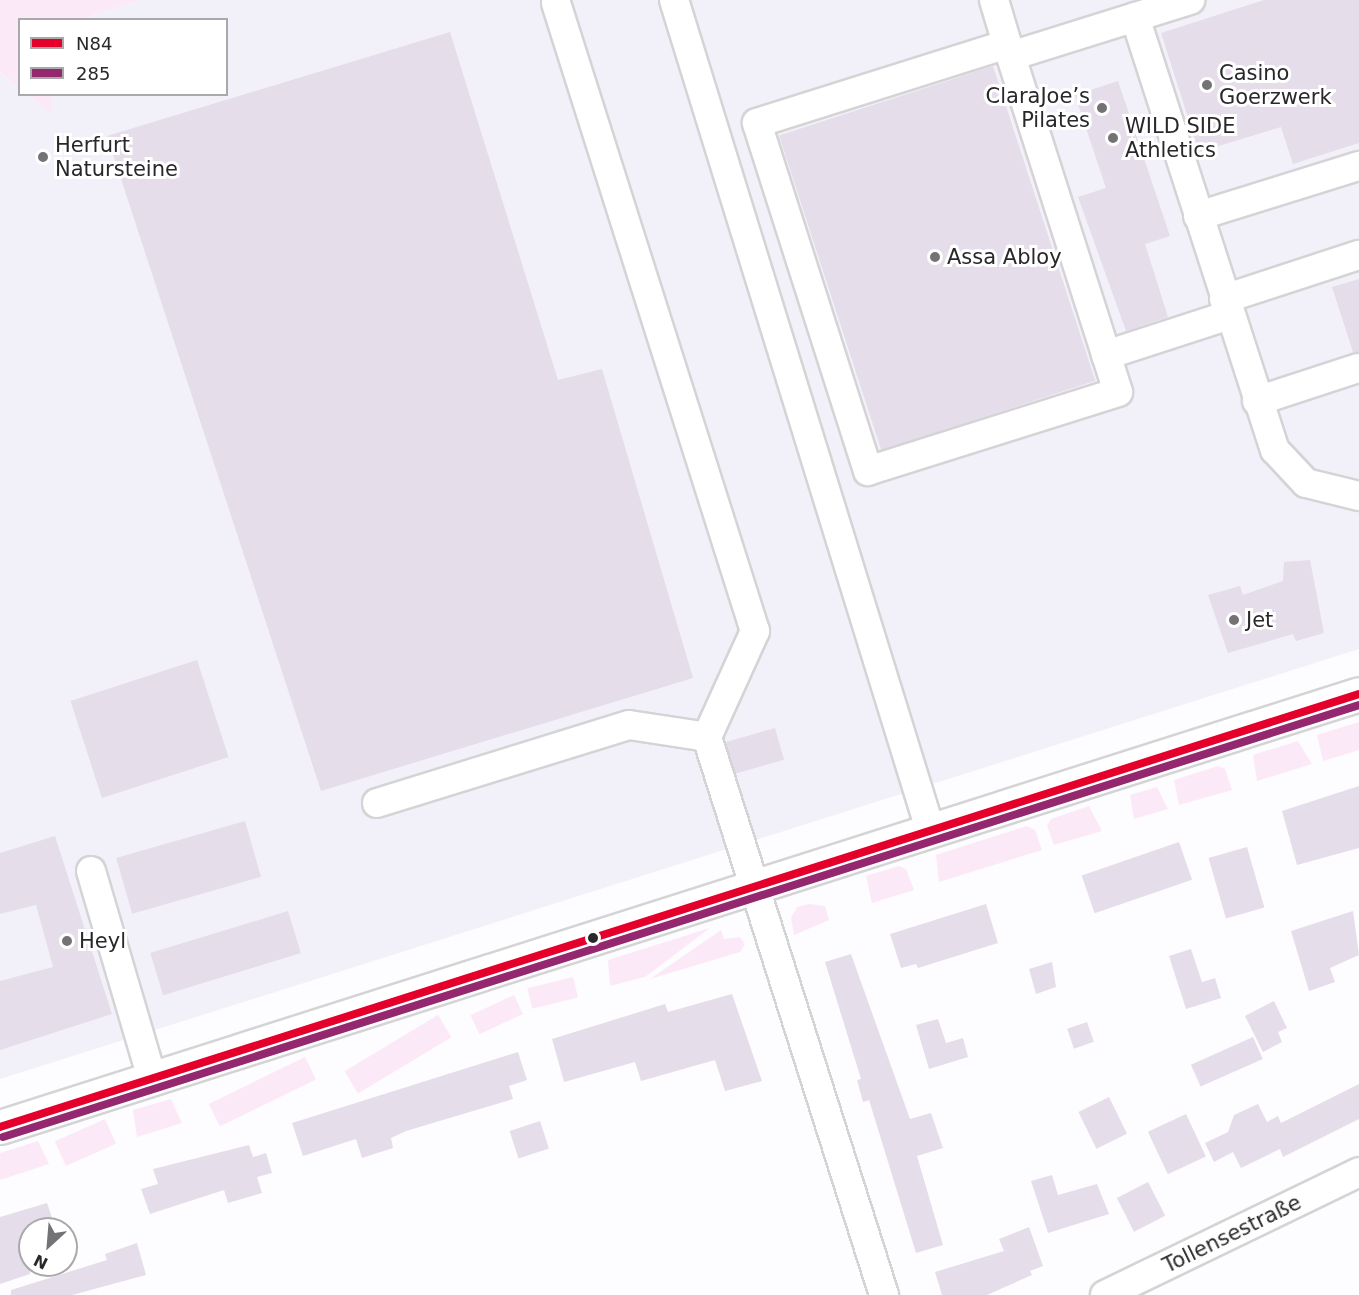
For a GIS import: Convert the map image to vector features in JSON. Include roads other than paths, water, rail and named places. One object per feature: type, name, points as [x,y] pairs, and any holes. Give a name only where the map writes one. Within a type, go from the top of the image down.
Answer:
[{"type":"main road","points":[[0,1127],[753,884],[1359,694]]},
{"type":"street","points":[[674,0],[930,829]]},
{"type":"street","points":[[994,0],[1009,50],[1118,393],[868,471],[757,123],[1009,50],[1190,0]]},
{"type":"street","points":[[556,3],[755,631],[707,737],[884,1295]]},
{"type":"street","points":[[1135,17],[1257,401],[1289,470],[1317,487],[1359,496]]},
{"type":"street","points":[[1198,216],[1359,166]]},
{"type":"street","points":[[1106,356],[1359,255]]},
{"type":"street","points":[[1257,401],[1358,368]]},
{"type":"street","points":[[376,803],[629,725],[707,737]]},
{"type":"street","points":[[91,871],[152,1078]]},
{"type":"street","name":"Tollensestraße","points":[[1105,1295],[1359,1172]]},
{"type":"place","name":"Casino Goerzwerk","points":[[1207,85]]},
{"type":"place","name":"ClaraJoe’s Pilates","points":[[1102,108]]},
{"type":"place","name":"WILD SIDE Athletics","points":[[1113,138]]},
{"type":"place","name":"Herfurt Natursteine","points":[[43,157]]},
{"type":"place","name":"Assa Abloy","points":[[935,257]]},
{"type":"place","name":"Jet","points":[[1234,620]]},
{"type":"place","name":"Heyl","points":[[67,941]]}]
